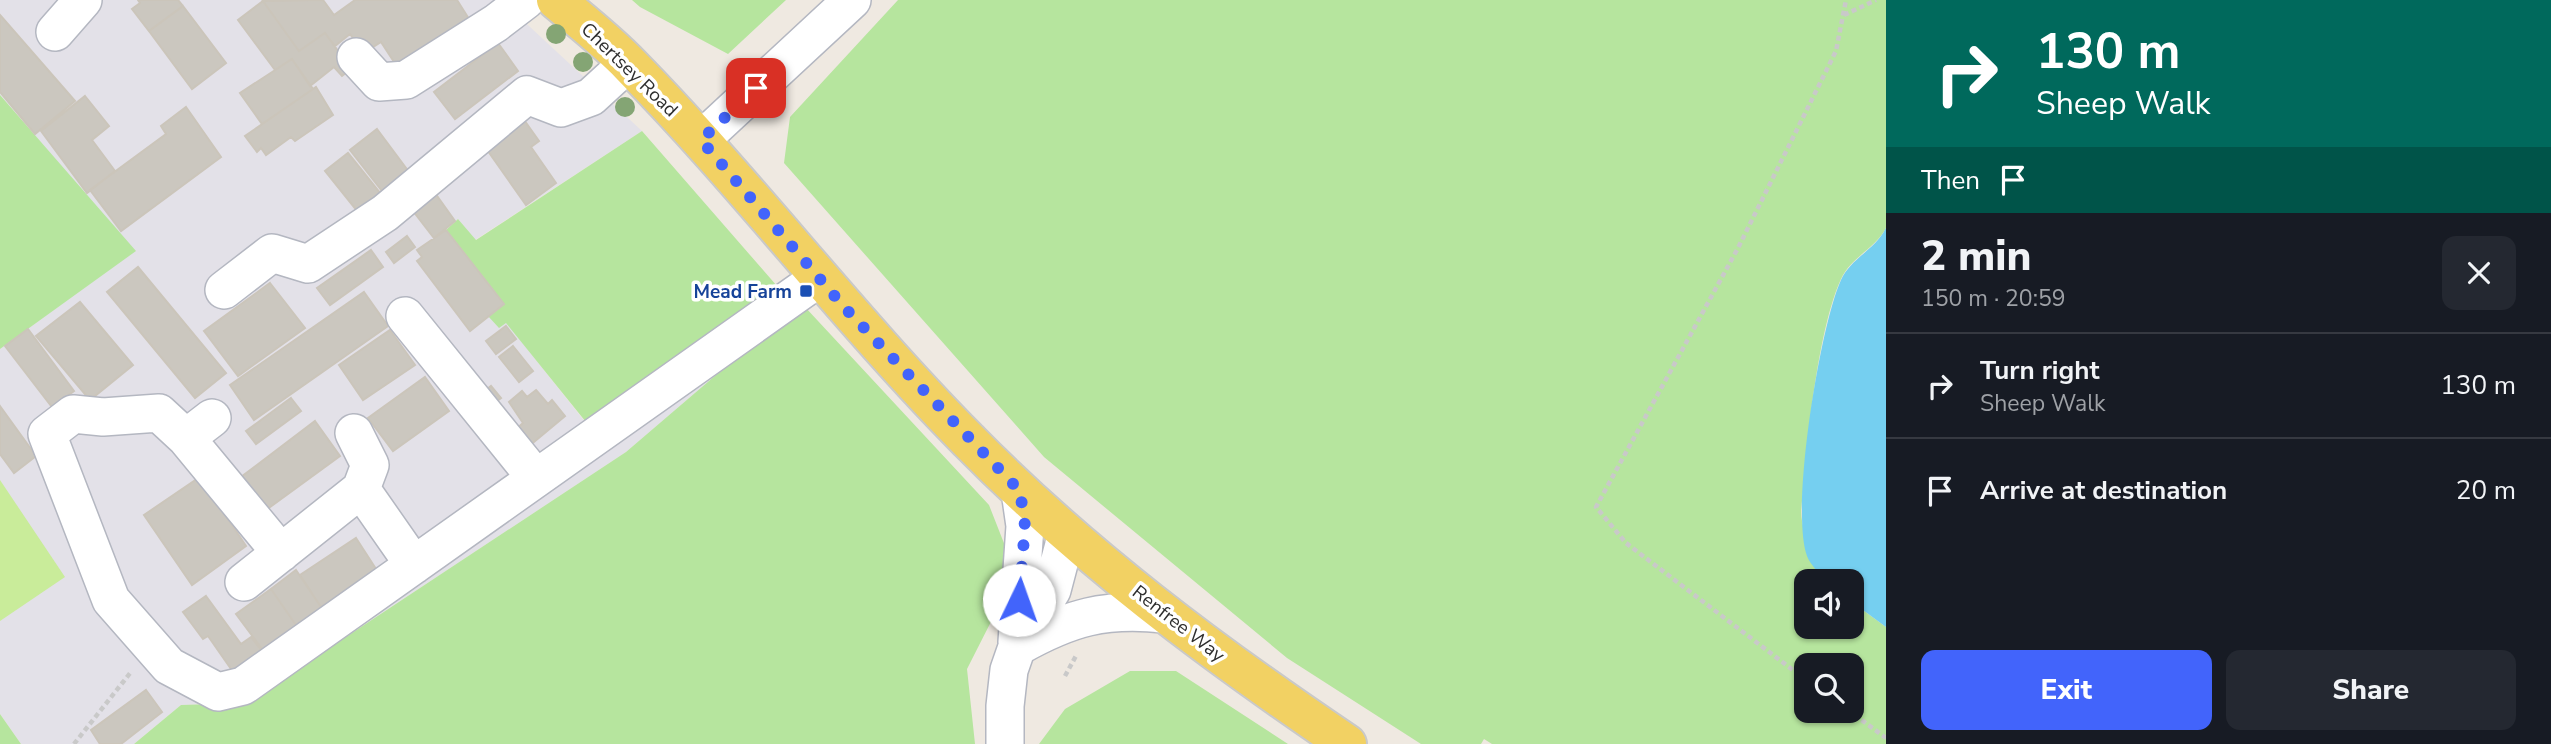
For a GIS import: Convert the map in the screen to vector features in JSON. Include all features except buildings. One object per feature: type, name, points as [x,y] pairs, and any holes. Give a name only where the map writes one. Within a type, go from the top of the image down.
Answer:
[{"type":"main road","name":"Chertsey Road","points":[[556,0],[628,63],[701,140],[818,278],[957,428],[1020,491]]},
{"type":"main road","name":"Renfree Way","points":[[1020,491],[1164,614],[1347,744]]},
{"type":"street","points":[[55,32],[83,0]]},
{"type":"street","points":[[356,57],[379,82],[405,80],[496,23],[526,0]]},
{"type":"street","points":[[701,140],[852,0]]},
{"type":"street","points":[[225,290],[272,253],[308,264],[386,213],[527,95],[561,108],[592,97],[628,63]]},
{"type":"street","points":[[281,553],[199,428],[159,413],[103,418],[73,414],[47,435],[111,600],[169,666],[218,692],[243,686],[818,278]]},
{"type":"street","points":[[405,316],[536,478]]},
{"type":"street","points":[[244,582],[361,489],[370,465],[354,433]]},
{"type":"street","points":[[361,489],[414,565]]},
{"type":"street","points":[[1017,647],[1025,526],[1020,491]]},
{"type":"street","points":[[1005,744],[1009,670],[1017,647],[1052,590],[1067,533]]},
{"type":"street","points":[[1017,647],[1051,628],[1086,615],[1125,610],[1164,614]]},
{"type":"path","points":[[1794,671],[1626,542],[1596,507],[1738,248],[1836,51],[1846,0]]},
{"type":"path","points":[[1843,15],[1876,0]]},
{"type":"path","points":[[74,744],[152,646]]},
{"type":"path","points":[[1864,722],[1886,738]]},
{"type":"shaded area","points":[[0,0],[501,0],[642,131],[475,240],[458,219],[446,230],[506,322],[589,427],[805,307],[716,375],[626,452],[246,703],[181,705],[134,744],[21,744],[0,714],[0,349],[135,251],[0,95]]},
{"type":"green space","points":[[632,0],[786,0],[728,54],[640,7]]},
{"type":"green space","points":[[898,0],[1886,0],[1886,228],[1876,242],[1845,271],[1826,324],[1808,436],[1801,512],[1803,528],[1818,569],[1794,569],[1794,639],[1864,639],[1864,611],[1886,627],[1886,744],[1492,744],[1484,739],[1481,744],[1421,744],[1287,658],[1044,457],[784,163],[790,117]]},
{"type":"green space","points":[[0,95],[136,251],[0,349]]},
{"type":"green space","points":[[642,131],[777,286],[590,427],[506,323],[499,328],[488,316],[503,303],[446,230],[458,219],[476,240]]},
{"type":"green space","points":[[805,307],[989,505],[1009,556],[1002,600],[967,669],[975,744],[134,744],[181,705],[246,703],[626,452],[716,375]]},
{"type":"green space","points":[[0,480],[65,577],[0,621]]},
{"type":"green space","points":[[1130,671],[1176,671],[1288,744],[1039,744],[1065,709]]},
{"type":"green space","points":[[0,714],[21,744],[0,744]]},
{"type":"water","points":[[1886,228],[1886,627],[1864,611],[1864,569],[1815,569],[1810,562],[1803,533],[1802,500],[1810,418],[1824,336],[1833,303],[1845,272]]},
{"type":"place","name":"Mead Farm","points":[[806,291]]},
{"type":"route","points":[[756,88],[701,140],[844,307],[966,438],[1020,491],[1025,526],[1019,600]]}]
